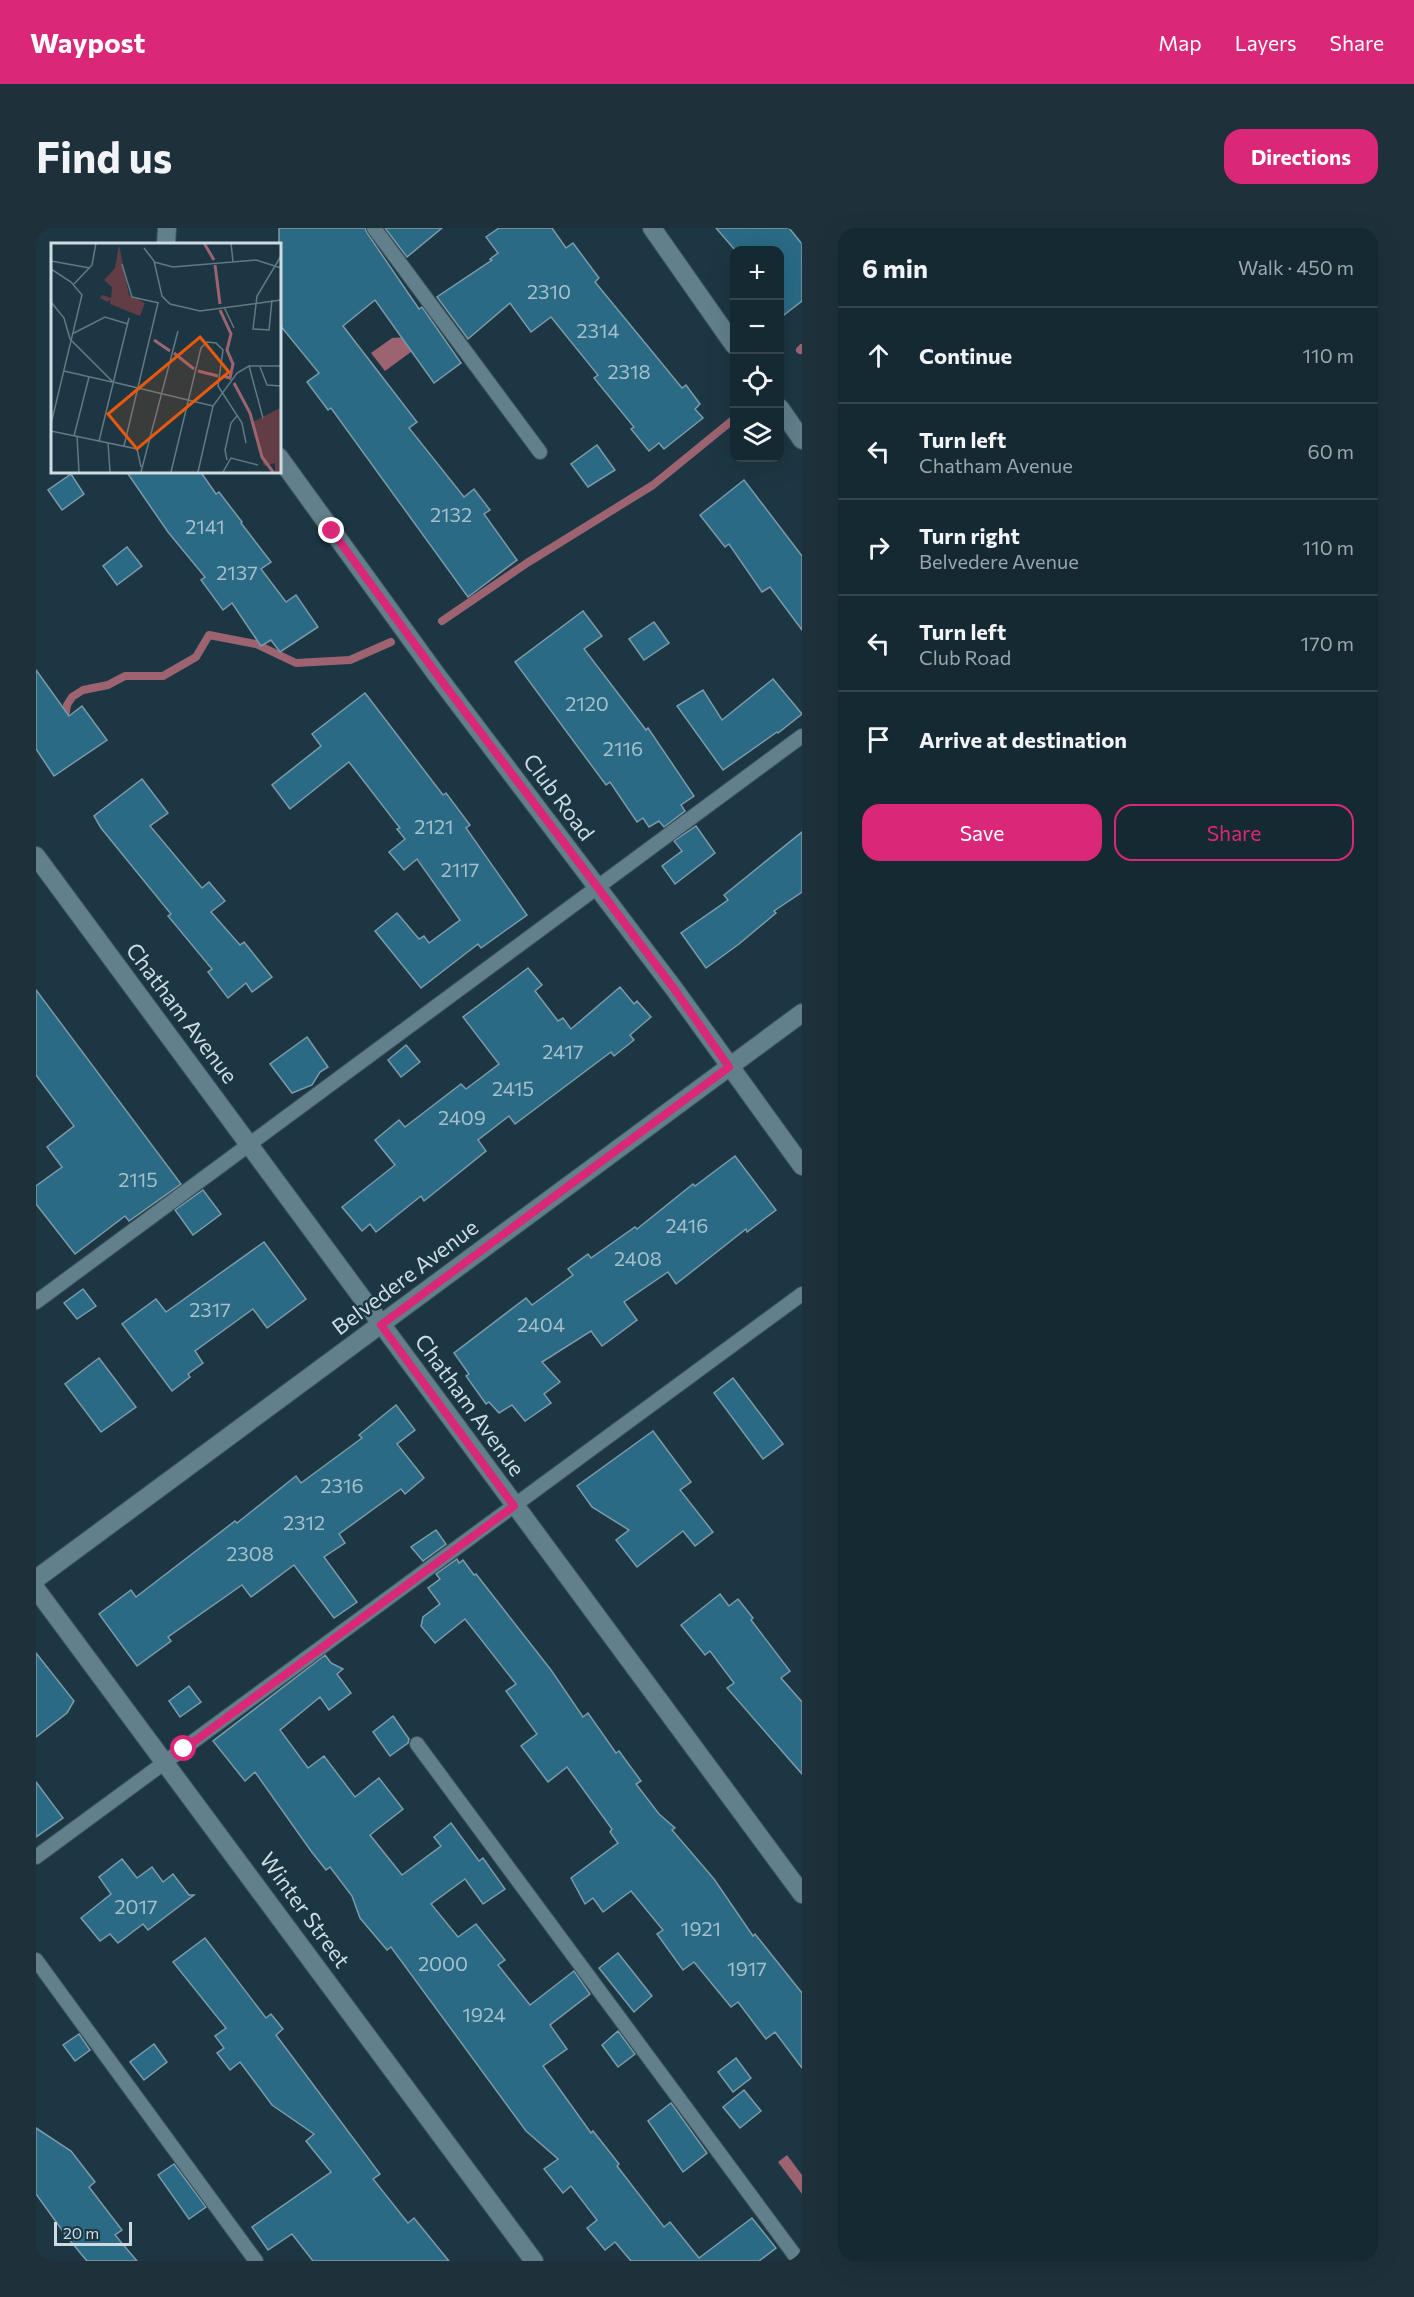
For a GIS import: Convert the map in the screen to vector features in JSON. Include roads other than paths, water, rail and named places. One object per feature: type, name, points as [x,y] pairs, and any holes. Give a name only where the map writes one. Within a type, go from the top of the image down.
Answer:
[{"type":"street","points":[[166,243],[168,228]]},
{"type":"street","points":[[652,228],[730,338]]},
{"type":"street","points":[[784,414],[802,440]]},
{"type":"street","name":"Club Road","points":[[280,458],[441,680],[675,990],[802,1166]]},
{"type":"street","name":"Chatham Avenue","points":[[36,856],[802,1894]]},
{"type":"street","name":"Belvedere Avenue","points":[[36,1579],[802,1013]]},
{"type":"street","name":"Winter Street","points":[[36,1589],[534,2261]]},
{"type":"lane","points":[[374,228],[540,452]]},
{"type":"lane","points":[[36,1302],[802,736]]},
{"type":"lane","points":[[36,1857],[802,1294]]},
{"type":"lane","points":[[417,1744],[799,2261]]},
{"type":"lane","points":[[36,1960],[256,2261]]},
{"type":"waterway","points":[[442,621],[527,563],[653,485],[730,422]]},
{"type":"waterway","points":[[60,720],[72,697],[83,690],[108,685],[125,676],[163,676],[196,657],[209,635],[256,644],[296,663],[350,660],[391,642]]}]
